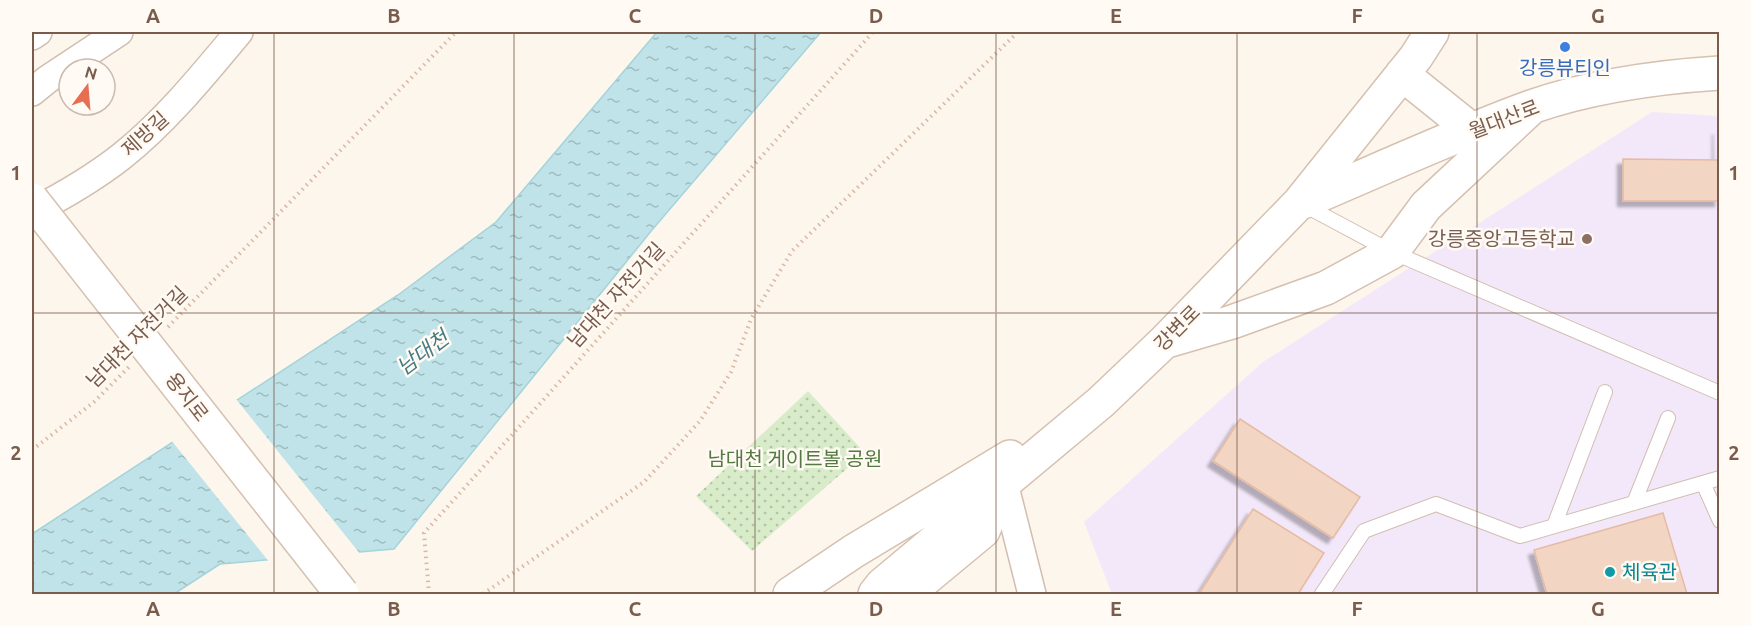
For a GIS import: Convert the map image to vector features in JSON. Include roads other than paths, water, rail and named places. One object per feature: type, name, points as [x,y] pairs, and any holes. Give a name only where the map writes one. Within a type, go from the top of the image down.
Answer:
[{"type":"street","points":[[32,36],[38,32]]},
{"type":"street","points":[[32,92],[119,32]]},
{"type":"street","name":"제방길","points":[[32,212],[75,189],[122,156],[170,112],[239,32]]},
{"type":"street","name":"강변로","points":[[879,592],[1101,402],[1164,342],[1299,203],[1416,57],[1432,32]]},
{"type":"street","name":"월대산로","points":[[1299,203],[1532,107],[1616,85],[1656,78],[1719,73]]},
{"type":"street","points":[[1402,74],[1473,131]]},
{"type":"street","points":[[1164,342],[1232,322],[1326,288],[1392,252],[1426,206],[1532,107]]},
{"type":"street","name":"용지로","points":[[32,200],[342,594]]},
{"type":"street","points":[[790,594],[854,551],[1101,402]]},
{"type":"street","points":[[1004,483],[1032,594]]},
{"type":"lane","points":[[1299,203],[1392,252],[1719,393]]},
{"type":"lane","points":[[1554,526],[1605,392]]},
{"type":"lane","points":[[1634,503],[1668,418]]},
{"type":"lane","points":[[1322,594],[1364,531],[1436,504],[1520,536],[1719,478]]},
{"type":"lane","points":[[1703,483],[1719,521]]},
{"type":"water","name":"남대천","points":[[657,32],[821,32],[652,230],[394,549],[220,564],[174,594],[32,594],[32,534],[398,295],[496,222]]},
{"type":"place","name":"강릉뷰티인","points":[[1565,47]]},
{"type":"place","name":"강릉중앙고등학교","points":[[1587,239]]},
{"type":"place","name":"체육관","points":[[1610,572]]},
{"type":"park label","name":"남대천 게이트볼 공원","points":[[795,459]]}]
